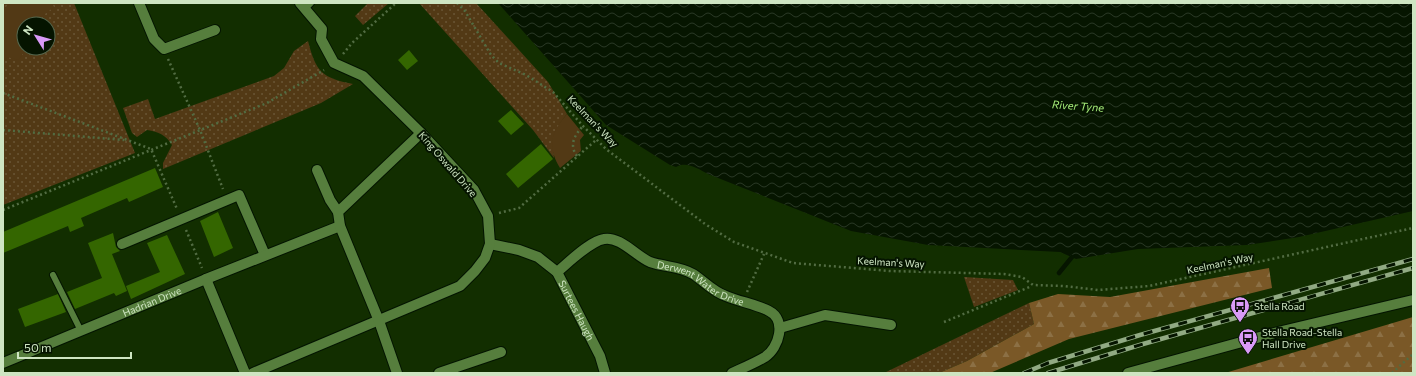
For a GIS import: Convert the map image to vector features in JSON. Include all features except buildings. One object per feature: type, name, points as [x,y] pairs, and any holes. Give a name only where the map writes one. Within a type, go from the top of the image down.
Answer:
[{"type":"street","points":[[139,3],[154,39],[164,50],[215,30]]},
{"type":"street","points":[[305,5],[322,29],[321,38],[334,63]]},
{"type":"street","name":"King Oswald Drive","points":[[259,372],[460,286],[485,258],[490,244],[488,216],[474,190],[422,133],[363,76],[334,63]]},
{"type":"street","points":[[338,212],[422,133]]},
{"type":"street","points":[[317,170],[325,191],[338,212],[340,226],[379,321],[397,373]]},
{"type":"street","points":[[122,244],[239,195],[265,255]]},
{"type":"street","name":"Hadrian Drive","points":[[3,363],[265,255],[340,226]]},
{"type":"street","name":"Derwent Water Drive","points":[[556,272],[593,243],[604,239],[616,241],[644,259],[662,266],[679,268],[693,274],[725,296],[770,311],[777,318],[780,328]]},
{"type":"street","name":"Surtees Haugh","points":[[490,244],[519,250],[538,257],[556,272],[600,356],[605,373]]},
{"type":"street","points":[[206,279],[245,373]]},
{"type":"street","points":[[1128,373],[1282,331],[1413,300]]},
{"type":"street","points":[[732,373],[766,356],[778,339],[780,328],[825,315],[892,325]]},
{"type":"street","points":[[439,373],[501,352]]},
{"type":"lane","points":[[53,275],[82,331]]},
{"type":"path","points":[[3,210],[267,103],[301,85],[334,63],[352,43],[396,3]]},
{"type":"path","name":"Keelman's Way","points":[[457,3],[464,11],[491,55],[499,63],[526,75],[553,92],[596,140],[705,224],[734,242],[764,254],[793,263],[890,271],[1004,274],[1022,277],[1033,286],[1064,286],[1098,290],[1149,286],[1413,228]]},
{"type":"path","points":[[164,50],[200,130],[227,200]]},
{"type":"path","points":[[3,93],[151,149],[182,219],[206,279]]},
{"type":"path","points":[[577,156],[572,144],[575,134],[583,126]]},
{"type":"path","points":[[3,130],[129,141]]},
{"type":"path","points":[[488,216],[519,208],[596,140]]},
{"type":"path","points":[[742,301],[764,254]]},
{"type":"path","points":[[944,322],[1033,286]]},
{"type":"path","points":[[1392,373],[1413,354]]},
{"type":"shaded area","points":[[3,3],[74,3],[135,153],[3,205]]},
{"type":"shaded area","points":[[11,3],[51,3],[54,7],[42,16],[16,16],[16,56],[21,56],[18,60],[7,57],[3,62],[3,9]]},
{"type":"shaded area","points":[[368,3],[389,3],[363,25],[355,16]]},
{"type":"shaded area","points":[[419,3],[476,3],[548,82],[567,114],[560,124],[554,140],[554,158],[533,130]]},
{"type":"shaded area","points":[[308,41],[314,60],[322,72],[334,79],[353,84],[321,103],[163,169],[163,163],[172,145],[165,136],[147,130],[137,137],[132,133],[123,108],[148,99],[155,119],[274,76],[284,68],[294,51]]},
{"type":"shaded area","points":[[567,114],[584,135],[580,140],[581,151],[560,168],[553,153],[552,146],[554,133]]},
{"type":"shaded area","points":[[964,277],[1013,280],[1018,290],[974,307]]},
{"type":"shaded area","points":[[1029,303],[1034,324],[967,361],[939,373],[884,373]]},
{"type":"green space","points":[[1269,268],[1272,288],[1069,339],[990,373],[939,373],[967,361],[1034,324],[1029,303],[1058,294],[1110,297]]},
{"type":"green space","points":[[1413,317],[1413,373],[1225,373]]},
{"type":"water","name":"River Tyne","points":[[498,3],[1413,3],[1413,211],[1299,237],[1247,245],[1138,249],[1076,259],[1060,252],[928,245],[851,231],[708,174],[692,166],[680,165],[676,167],[670,165],[606,125]]},
{"type":"waterway","points":[[1059,273],[1072,257]]},
{"type":"railway","points":[[1024,373],[1048,363],[1140,335],[1413,259]]},
{"type":"railway","points":[[1048,373],[1143,344],[1413,268]]},
{"type":"place","name":"Stella Road","points":[[1240,323]]},
{"type":"place","name":"Stella Road-Stella Hall Drive","points":[[1248,355]]}]
